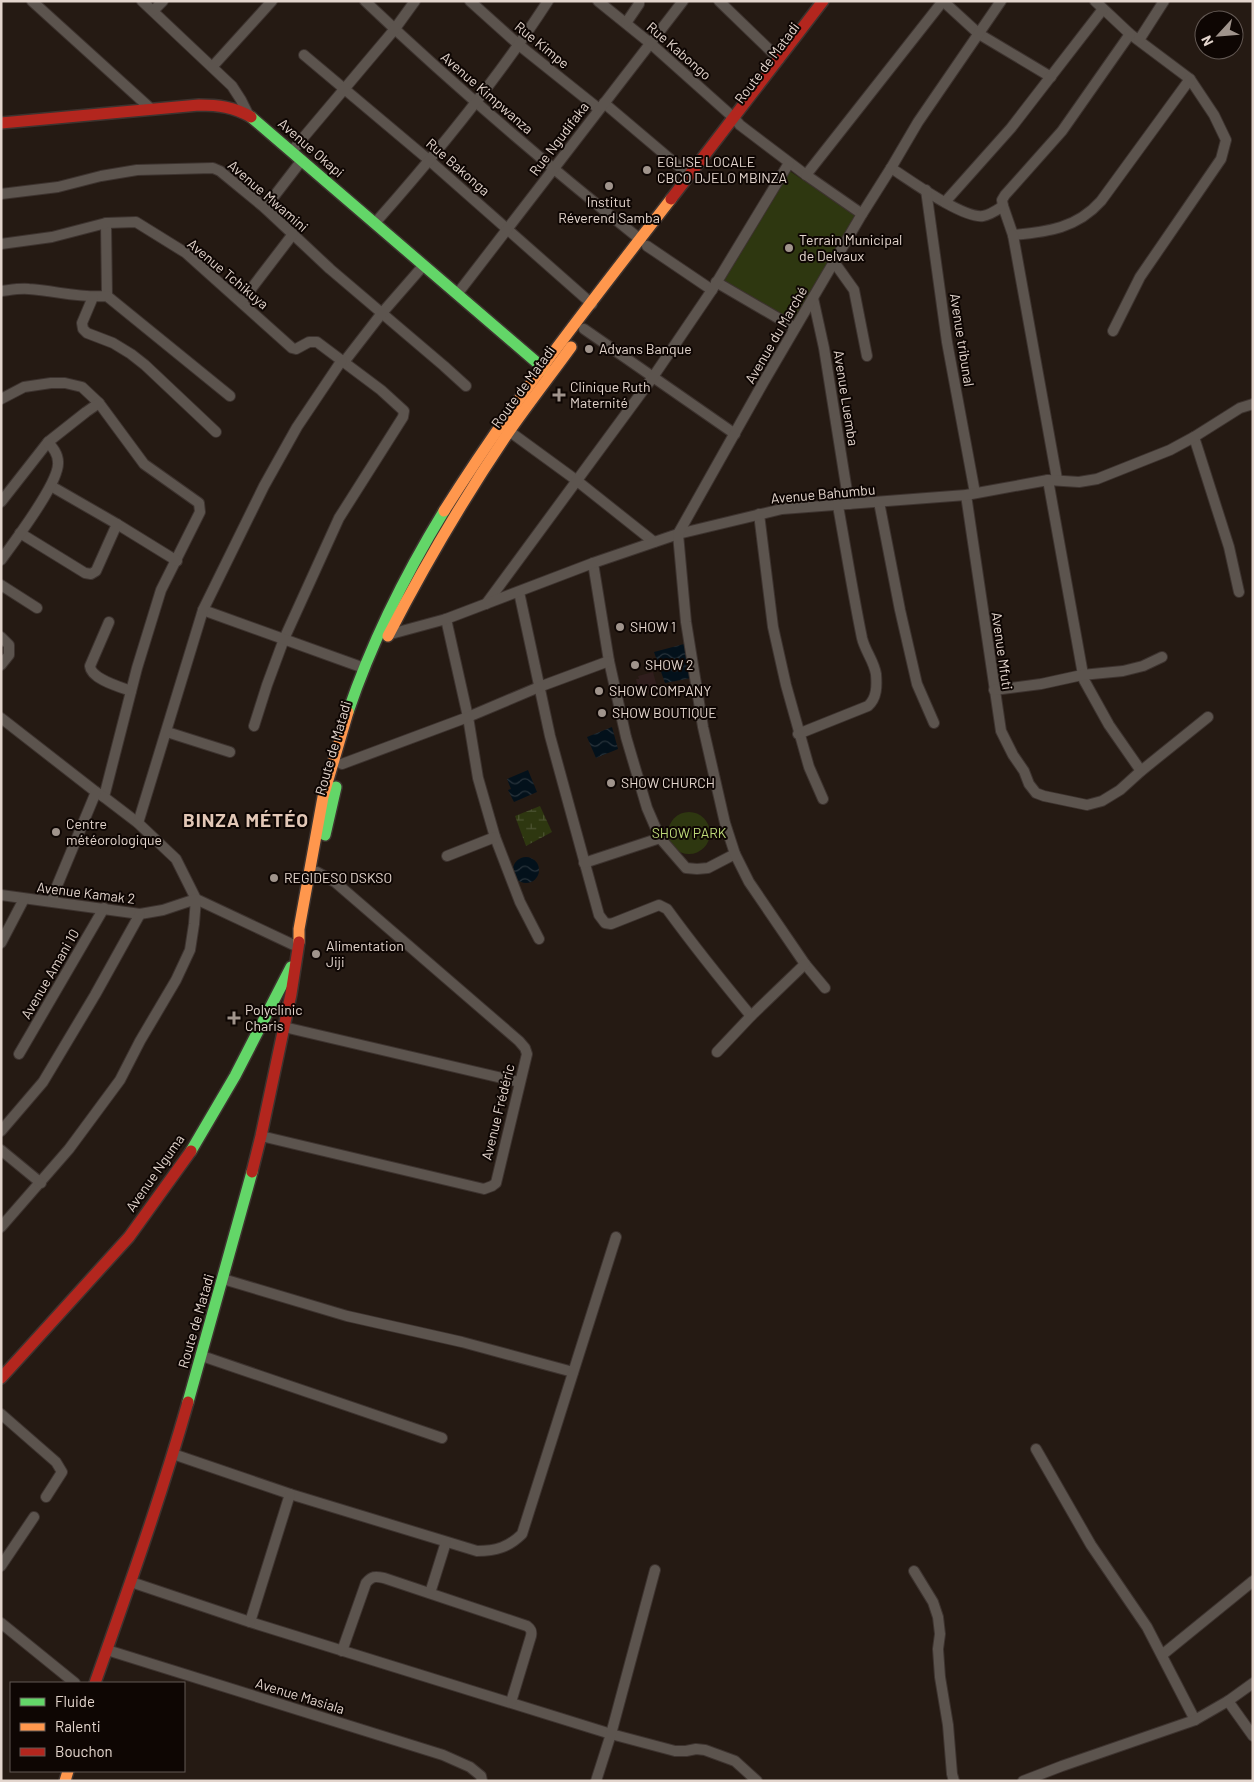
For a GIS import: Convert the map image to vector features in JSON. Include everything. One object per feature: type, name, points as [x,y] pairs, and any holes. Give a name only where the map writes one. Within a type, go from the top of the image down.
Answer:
[{"type":"main road","name":"Route de Matadi","points":[[298,944],[304,934],[318,872],[332,782],[344,723],[364,668],[414,586],[450,513],[495,432],[584,329],[679,195],[833,1]]},
{"type":"main road","name":"Route de Matadi","points":[[679,195],[689,175],[737,122],[779,59],[821,2]]},
{"type":"main road","name":"Avenue Okapi","points":[[1,123],[150,108],[217,104],[248,114],[547,371]]},
{"type":"main road","name":"Route de Matadi","points":[[450,513],[509,431],[592,304],[644,243]]},
{"type":"main road","name":"Route de Matadi","points":[[298,944],[320,812],[332,782],[342,764],[383,635]]},
{"type":"main road","points":[[295,959],[298,944]]},
{"type":"main road","name":"Route de Matadi","points":[[95,1682],[131,1582],[173,1454],[202,1356],[261,1136],[269,1038],[284,1027],[291,994],[295,959]]},
{"type":"main road","name":"Avenue Nguma","points":[[1,1378],[129,1237],[188,1154],[235,1076],[269,1038],[295,959]]},
{"type":"street","points":[[32,1],[150,108]]},
{"type":"street","points":[[142,1],[232,86],[248,114]]},
{"type":"street","points":[[153,11],[163,1]]},
{"type":"street","points":[[213,66],[272,1]]},
{"type":"street","name":"Avenue Kimpwanza","points":[[364,1],[394,30],[553,170],[644,243],[714,286],[795,328]]},
{"type":"street","points":[[292,151],[394,30],[415,1]]},
{"type":"street","name":"Rue Kimpe","points":[[470,1],[520,45],[689,175]]},
{"type":"street","points":[[375,224],[430,161],[476,102],[520,45],[548,1]]},
{"type":"street","name":"Rue Kabongo","points":[[598,1],[626,23],[737,122],[789,163],[862,214]]},
{"type":"street","points":[[626,23],[639,4],[639,1]]},
{"type":"street","name":"Rue Ngudifaka","points":[[458,294],[683,1]]},
{"type":"street","points":[[719,1],[779,59]]},
{"type":"street","points":[[806,175],[943,1],[979,34],[1051,77]]},
{"type":"street","name":"Avenue du Marché","points":[[678,534],[862,214],[918,122],[1001,1]]},
{"type":"street","points":[[1095,1],[1134,37],[1190,79],[1214,115],[1226,140],[1221,159],[1140,277],[1113,331]]},
{"type":"street","points":[[1164,1],[1062,131],[1002,200],[1013,234],[1082,675],[1109,725],[1142,771],[1208,717]]},
{"type":"street","points":[[945,202],[1011,128],[1103,9]]},
{"type":"street","name":"Rue Bakonga","points":[[304,54],[430,161],[592,304]]},
{"type":"street","points":[[1013,234],[1037,232],[1060,227],[1076,222],[1090,213],[1101,201],[1190,79]]},
{"type":"street","points":[[265,208],[302,160]]},
{"type":"street","points":[[486,604],[653,377],[714,286],[789,163]]},
{"type":"street","name":"Avenue Mwamini","points":[[1,194],[58,187],[101,176],[138,170],[213,168],[220,171],[265,208],[330,270],[466,386]]},
{"type":"street","points":[[891,168],[945,202],[970,215],[976,217],[985,216],[1003,206]]},
{"type":"street","name":"Avenue tribunal","points":[[926,190],[970,494]]},
{"type":"street","name":"Avenue Tchikuya","points":[[1,244],[52,237],[106,223],[130,222],[141,225],[186,253],[292,348],[296,350],[313,341],[381,390],[404,411],[404,417],[339,518],[284,639]]},
{"type":"street","points":[[106,223],[108,296]]},
{"type":"street","points":[[242,302],[293,234]]},
{"type":"street","points":[[834,262],[854,290],[867,356]]},
{"type":"street","points":[[138,823],[203,610],[264,486],[297,426],[343,361],[423,266]]},
{"type":"street","points":[[1,291],[27,288],[67,295],[108,296],[230,396]]},
{"type":"street","points":[[93,297],[82,323],[83,329],[87,333],[113,343],[131,354],[216,432]]},
{"type":"street","name":"Avenue Luemba","points":[[813,298],[824,348],[849,504]]},
{"type":"street","points":[[584,329],[735,434]]},
{"type":"street","points":[[1,400],[24,387],[51,383],[65,383],[82,387],[99,403],[144,464],[199,503],[200,512],[161,590],[100,794],[52,901]]},
{"type":"street","points":[[1,502],[48,442],[99,403]]},
{"type":"street","name":"Avenue Bahumbu","points":[[383,635],[446,619],[593,563],[678,534],[759,514],[782,509],[970,494],[1052,479],[1078,482],[1097,479],[1170,450],[1240,408],[1253,404]]},
{"type":"street","points":[[509,431],[576,480],[654,542]]},
{"type":"street","points":[[1194,437],[1229,547],[1239,592]]},
{"type":"street","points":[[1,560],[51,486],[57,472],[59,463],[55,450],[48,442]]},
{"type":"street","points":[[51,486],[177,561]]},
{"type":"street","name":"Avenue Mfuti","points":[[970,494],[994,690],[1001,731],[1013,755],[1024,770],[1029,784],[1036,793],[1044,796],[1087,805],[1102,801],[1120,790],[1142,771]]},
{"type":"street","points":[[879,502],[900,610],[917,684],[934,723]]},
{"type":"street","points":[[798,734],[868,706],[873,702],[875,695],[876,675],[874,665],[863,642],[838,506]]},
{"type":"street","points":[[759,514],[773,627],[798,734],[809,767],[823,799]]},
{"type":"street","points":[[20,533],[85,573],[91,574],[96,571],[117,524]]},
{"type":"street","points":[[678,534],[686,622],[703,727],[724,823],[735,854],[749,882],[805,964],[825,988]]},
{"type":"street","points":[[593,563],[609,661],[636,772],[647,808],[660,838],[686,868],[697,870],[708,868],[735,854]]},
{"type":"street","points":[[1,585],[37,608]]},
{"type":"street","points":[[519,592],[538,687],[584,863],[601,920],[611,924],[659,905],[667,909],[703,959],[728,986],[751,1016]]},
{"type":"street","points":[[203,610],[364,668]]},
{"type":"street","points":[[446,619],[468,717],[478,778],[495,837],[520,902],[539,939]]},
{"type":"street","points":[[108,622],[90,666],[90,671],[94,676],[131,692]]},
{"type":"street","points":[[1,637],[9,645],[9,655],[1,664]]},
{"type":"street","points":[[254,726],[284,639]]},
{"type":"street","points":[[994,690],[1041,684],[1082,675],[1124,671],[1142,666],[1162,657]]},
{"type":"street","points":[[342,764],[609,661]]},
{"type":"street","points":[[1,718],[138,823],[176,859],[196,899],[190,950],[176,980],[140,1041],[120,1080],[75,1142],[1,1227]]},
{"type":"street","points":[[167,732],[230,752]]},
{"type":"street","points":[[447,856],[495,837]]},
{"type":"street","points":[[584,863],[660,838]]},
{"type":"street","name":"Avenue Frédéric","points":[[261,1136],[488,1189],[496,1183],[527,1054],[525,1048],[335,882],[318,872]]},
{"type":"street","name":"Avenue Kamak 2","points":[[1,895],[140,914],[163,910],[196,899]]},
{"type":"street","points":[[1,943],[24,899]]},
{"type":"street","points":[[196,899],[298,944]]},
{"type":"street","name":"Avenue Amani 10","points":[[19,1054],[104,908]]},
{"type":"street","points":[[1,1131],[43,1082],[95,995],[140,914]]},
{"type":"street","points":[[718,1052],[751,1016],[805,964]]},
{"type":"street","points":[[284,1027],[519,1082]]},
{"type":"street","points":[[1,1150],[41,1183]]},
{"type":"street","points":[[173,1454],[290,1494],[477,1551],[491,1552],[505,1547],[522,1534],[616,1237]]},
{"type":"street","points":[[223,1279],[347,1316],[462,1342],[573,1372]]},
{"type":"street","points":[[202,1356],[442,1438]]},
{"type":"street","points":[[1,1414],[56,1462],[62,1472],[46,1497]]},
{"type":"street","points":[[1036,1448],[1091,1545],[1147,1627],[1195,1720]]},
{"type":"street","points":[[250,1622],[290,1494]]},
{"type":"street","points":[[1,1566],[34,1517]]},
{"type":"street","points":[[430,1593],[446,1542]]},
{"type":"street","points":[[596,1781],[611,1734],[655,1570]]},
{"type":"street","points":[[914,1570],[933,1602],[938,1617],[940,1677],[948,1725],[954,1781]]},
{"type":"street","points":[[342,1651],[366,1583],[370,1578],[376,1576],[384,1578],[530,1628],[531,1636],[511,1702]]},
{"type":"street","points":[[1162,1655],[1253,1581]]},
{"type":"street","points":[[131,1582],[250,1622],[611,1734],[675,1751],[705,1750],[735,1761],[757,1781]]},
{"type":"street","points":[[1,1623],[74,1682]]},
{"type":"street","name":"Avenue Masiala","points":[[107,1650],[442,1755],[470,1767],[481,1778]]},
{"type":"street","points":[[1023,1781],[1195,1720],[1228,1701],[1253,1683]]},
{"type":"street","points":[[1228,1701],[1253,1736]]},
{"type":"shaded area","points":[[653,672],[658,690],[648,693],[640,692],[636,679],[639,679],[638,676]]},
{"type":"green space","name":"Terrain Municipal de Delvaux","points":[[788,170],[856,215],[793,323],[721,280]]},
{"type":"green space","points":[[540,806],[552,832],[526,846],[515,816]]},
{"type":"green space","name":"SHOW PARK","points":[[689,812],[704,818],[710,833],[704,848],[689,854],[674,848],[668,833],[674,818]]},
{"type":"water","points":[[684,644],[691,678],[665,683],[654,652]]},
{"type":"water","points":[[612,727],[618,749],[596,758],[587,737]]},
{"type":"water","points":[[528,770],[537,792],[514,802],[508,790],[511,789],[507,779]]},
{"type":"water","points":[[526,857],[535,861],[539,870],[535,879],[526,883],[517,879],[513,870],[517,861]]},
{"type":"traffic: fast","points":[[251,117],[549,373]]},
{"type":"traffic: fast","points":[[348,712],[390,609],[444,511]]},
{"type":"traffic: fast","points":[[325,835],[336,787]]},
{"type":"traffic: fast","points":[[191,1151],[235,1076],[291,967]]},
{"type":"traffic: fast","points":[[188,1402],[252,1172]]},
{"type":"traffic: slow","points":[[444,511],[525,391],[671,199]]},
{"type":"traffic: slow","points":[[388,636],[460,507],[516,422],[571,347]]},
{"type":"traffic: slow","points":[[299,942],[299,929],[323,797],[348,712]]},
{"type":"traffic: slow","points":[[65,1781],[68,1772]]},
{"type":"traffic: jam","points":[[671,199],[823,1]]},
{"type":"traffic: jam","points":[[1,123],[199,105],[226,107],[251,117]]},
{"type":"traffic: jam","points":[[252,1172],[291,994],[299,942]]},
{"type":"traffic: jam","points":[[1,1378],[129,1237],[191,1151]]},
{"type":"traffic: jam","points":[[95,1682],[132,1578],[188,1402]]},
{"type":"place","name":"EGLISE LOCALE CBCO DJELO MBINZA","points":[[647,170]]},
{"type":"place","name":"Institut Réverend Samba","points":[[609,186]]},
{"type":"place","name":"Terrain Municipal de Delvaux","points":[[789,248]]},
{"type":"place","name":"Advans Banque","points":[[589,349]]},
{"type":"place","name":"Clinique Ruth Maternité","points":[[559,395]]},
{"type":"place","name":"SHOW 1","points":[[620,627]]},
{"type":"place","name":"SHOW 2","points":[[635,665]]},
{"type":"place","name":"SHOW COMPANY","points":[[599,691]]},
{"type":"place","name":"SHOW BOUTIQUE","points":[[602,713]]},
{"type":"place","name":"SHOW CHURCH","points":[[611,783]]},
{"type":"place","name":"Centre météorologique","points":[[56,832]]},
{"type":"place","name":"REGIDESO DSKSO","points":[[274,878]]},
{"type":"place","name":"Alimentation Jiji","points":[[316,954]]},
{"type":"place","name":"Polyclinic Charis","points":[[234,1018]]},
{"type":"district","name":"BINZA MÉTÉO","points":[[246,820]]}]
